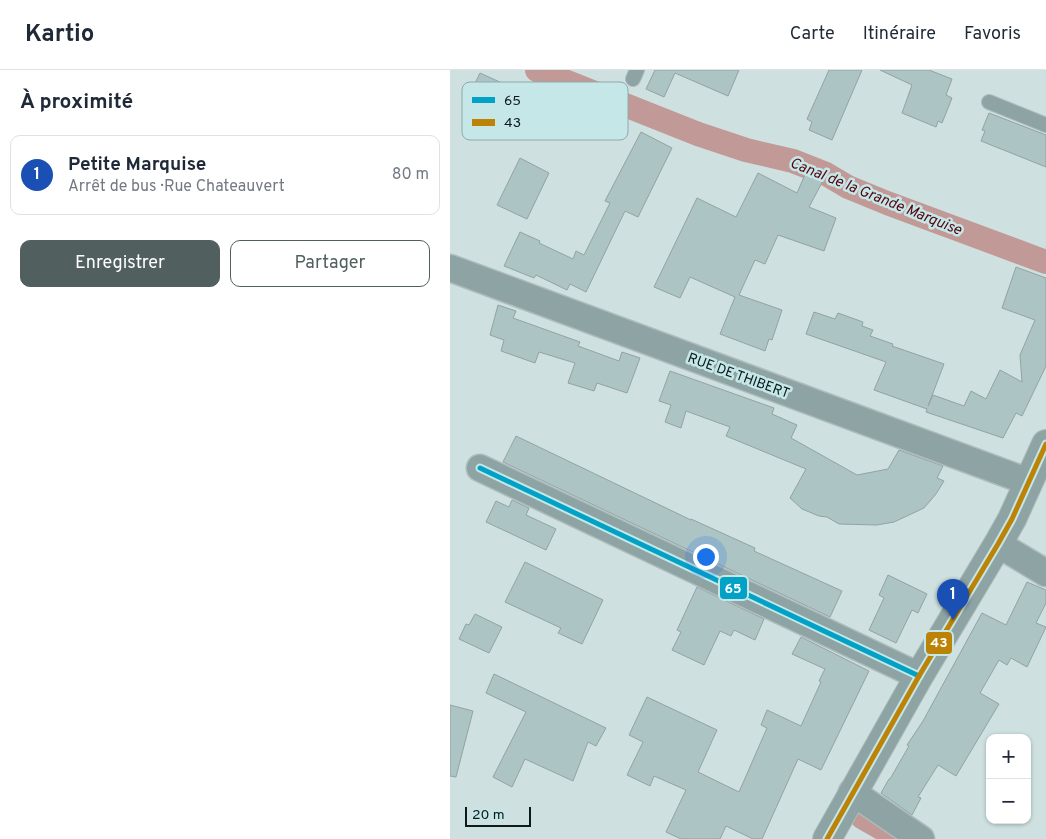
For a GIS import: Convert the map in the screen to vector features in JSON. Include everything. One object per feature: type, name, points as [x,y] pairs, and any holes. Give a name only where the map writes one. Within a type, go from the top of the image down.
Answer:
[{"type":"street","name":"RUE DE THIBERT","points":[[450,268],[1029,482]]},
{"type":"street","points":[[826,839],[919,676],[998,544],[1046,444]]},
{"type":"street","points":[[480,468],[919,676]]},
{"type":"street","points":[[998,544],[1046,573]]},
{"type":"street","points":[[852,792],[921,839]]},
{"type":"lane","points":[[989,102],[1046,125]]},
{"type":"building","points":[[655,70],[739,70],[728,96],[675,73],[664,97],[646,89]]},
{"type":"building","points":[[829,70],[862,70],[832,140],[809,130],[812,122],[807,119]]},
{"type":"building","points":[[880,70],[929,70],[952,79],[946,95],[952,98],[942,123],[938,121],[936,127],[902,113],[912,85]]},
{"type":"building","points":[[480,73],[500,82],[476,82]]},
{"type":"building","points":[[989,113],[1046,135],[1046,167],[981,141],[985,131],[982,130]]},
{"type":"building","points":[[641,132],[672,148],[638,217],[625,211],[586,292],[570,284],[567,290],[536,275],[534,278],[504,266],[520,232],[573,259],[576,251],[584,255],[610,203],[605,201]]},
{"type":"building","points":[[520,158],[549,173],[527,219],[497,205]]},
{"type":"building","points":[[807,170],[825,177],[809,207],[836,218],[824,251],[778,235],[765,264],[755,260],[739,295],[782,310],[772,340],[769,339],[765,351],[720,334],[735,297],[690,277],[680,298],[654,287],[697,198],[736,217],[758,173],[797,193]]},
{"type":"building","points":[[1016,267],[1046,278],[1046,366],[1022,416],[1016,413],[1003,438],[926,412],[927,409],[874,390],[886,362],[806,334],[814,312],[835,319],[838,313],[863,322],[862,326],[873,330],[870,336],[893,344],[892,346],[944,364],[928,406],[933,395],[964,406],[971,391],[986,399],[1000,370],[1022,382],[1020,355],[1035,320],[1002,308]]},
{"type":"building","points":[[498,305],[516,311],[513,318],[580,342],[578,346],[619,361],[622,352],[640,358],[627,393],[597,383],[594,391],[568,383],[575,363],[539,352],[535,363],[501,351],[504,340],[490,335]]},
{"type":"building","points":[[670,371],[774,408],[772,414],[797,425],[791,438],[857,475],[888,469],[899,450],[943,466],[937,478],[944,481],[924,508],[894,522],[877,525],[839,524],[827,517],[819,516],[802,509],[790,498],[806,469],[726,436],[730,427],[686,411],[681,428],[665,422],[671,405],[659,401]]},
{"type":"building","points":[[516,436],[691,520],[755,548],[754,551],[842,591],[830,617],[503,462]]},
{"type":"building","points":[[512,500],[529,508],[526,515],[556,529],[546,550],[486,522],[496,501],[509,507]]},
{"type":"building","points":[[525,562],[603,600],[582,644],[558,633],[561,628],[505,602]]},
{"type":"building","points":[[888,575],[927,594],[918,613],[912,610],[896,643],[869,630],[884,598],[879,595]]},
{"type":"building","points":[[1027,582],[1046,590],[1046,603],[1036,623],[1046,627],[1027,667],[1011,658],[1007,665],[999,660],[980,693],[999,704],[956,776],[938,765],[918,797],[921,798],[912,815],[881,793],[982,613],[1006,625]]},
{"type":"building","points":[[697,587],[764,619],[755,640],[734,630],[731,636],[720,631],[704,665],[672,650],[681,632],[677,630]]},
{"type":"building","points":[[475,614],[502,627],[489,653],[459,639],[466,624],[469,625]]},
{"type":"building","points":[[801,637],[869,671],[821,770],[798,759],[762,839],[753,839],[726,826],[720,839],[681,839],[666,832],[686,790],[654,776],[650,786],[627,775],[643,742],[629,735],[647,697],[717,730],[698,772],[739,792],[767,728],[761,725],[767,710],[801,726],[821,682],[819,681],[825,669],[792,654]]},
{"type":"building","points":[[494,674],[606,728],[596,746],[588,742],[573,781],[525,759],[512,787],[493,777],[526,712],[486,693]]},
{"type":"building","points":[[450,705],[473,711],[456,777],[450,776]]},
{"type":"waterway","name":"Canal de la Grande Marquise","points":[[537,70],[567,82]]},
{"type":"waterway","name":"Canal de la Grande Marquise","points":[[628,106],[698,134],[746,150],[793,161],[826,174],[848,187],[887,203],[1046,262]]},
{"type":"waterway","points":[[862,817],[900,839]]},
{"type":"transit line","name":"43","points":[[827,839],[919,676],[1012,519],[1046,444]]},
{"type":"transit line","name":"65","points":[[480,468],[919,676]]},
{"type":"place","name":"Petite Marquise","points":[[953,620]]}]
